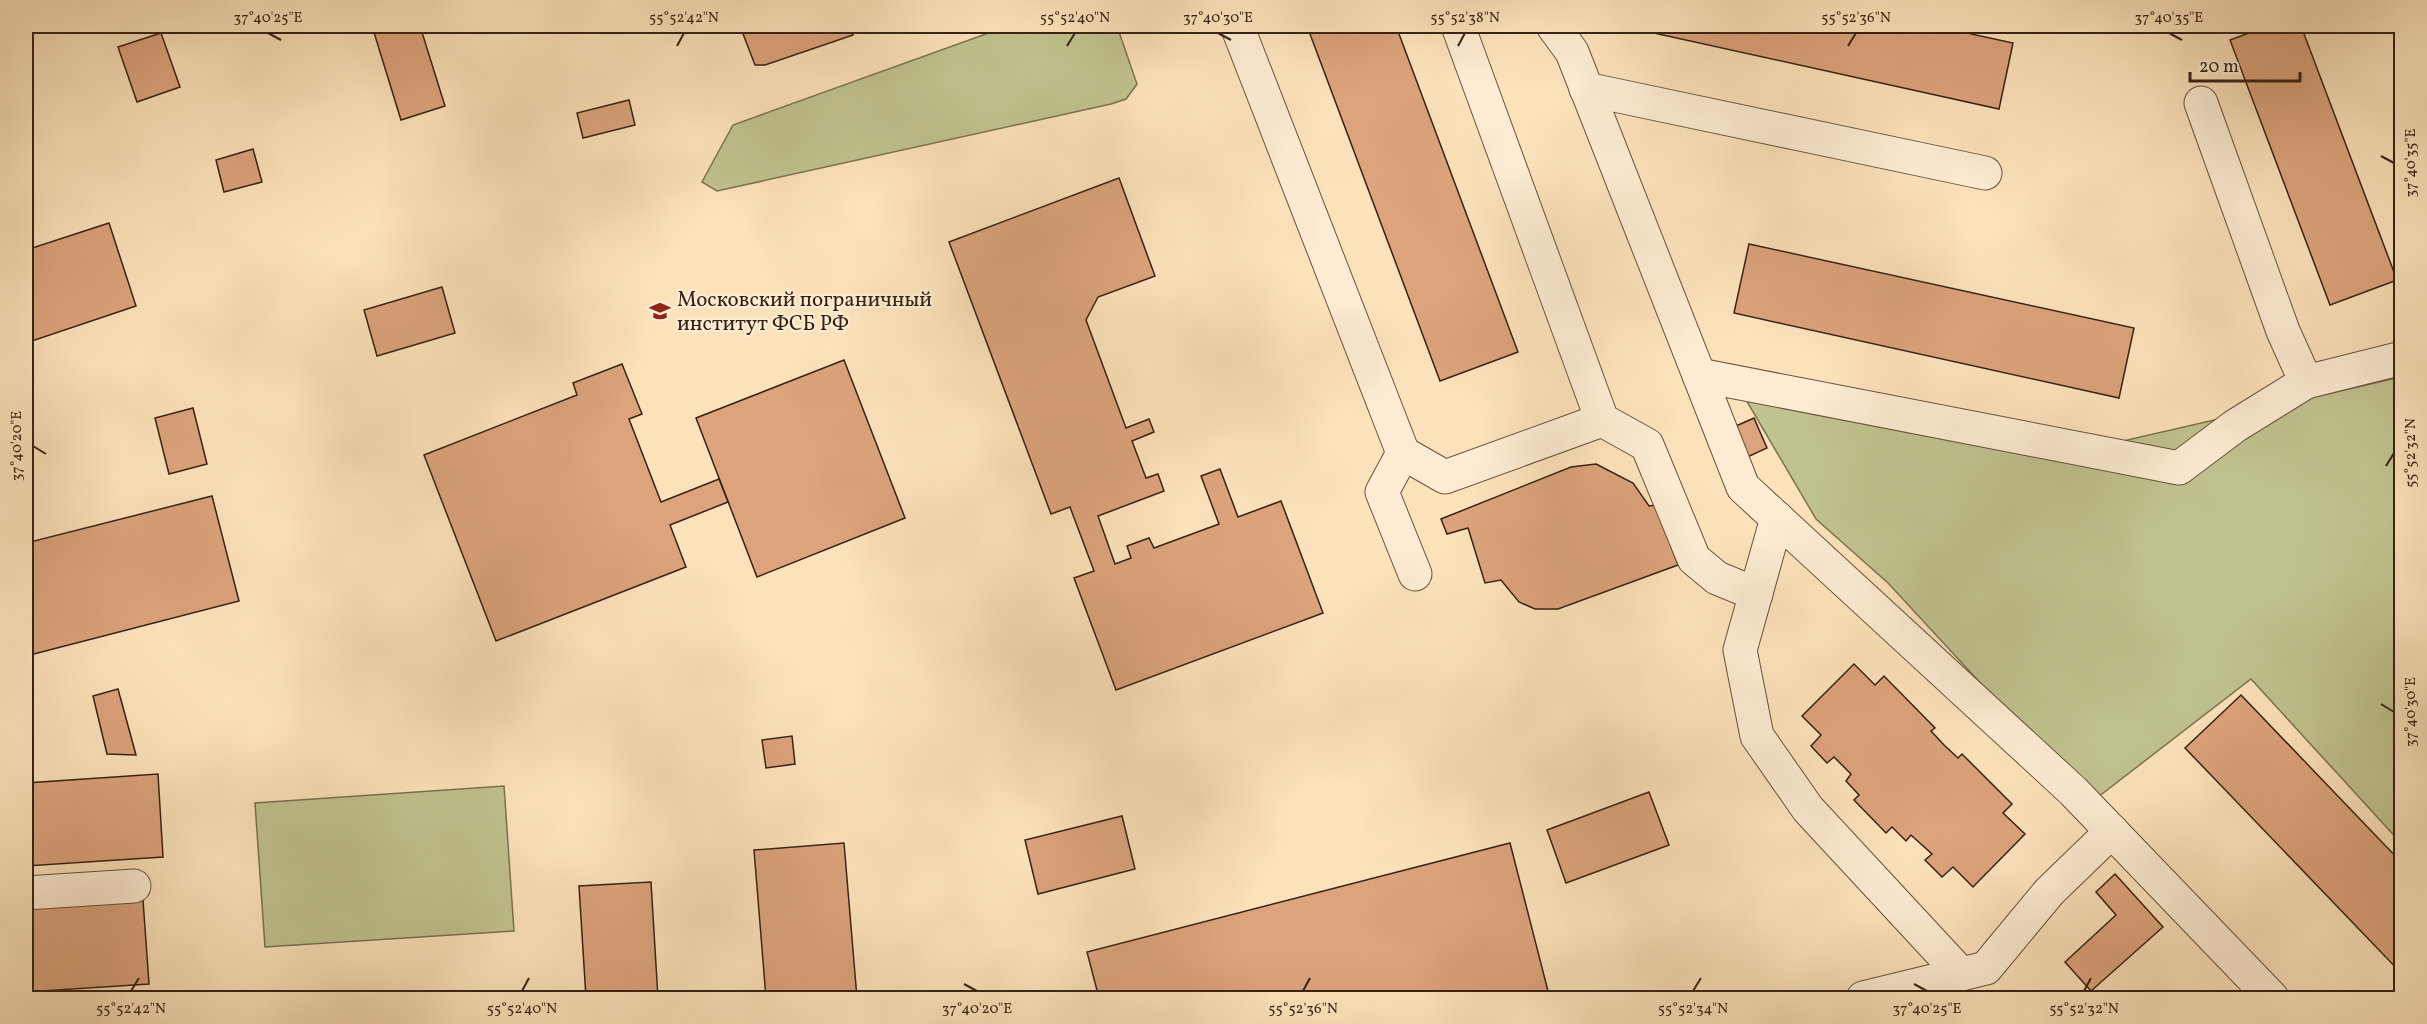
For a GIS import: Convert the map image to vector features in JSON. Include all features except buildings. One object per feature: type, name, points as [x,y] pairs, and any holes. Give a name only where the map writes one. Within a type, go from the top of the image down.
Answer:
[{"type":"lane","points":[[1237,26],[1403,453],[1445,477],[1602,420]]},
{"type":"lane","points":[[1458,26],[1602,420],[1647,445],[1694,559],[1717,578],[1756,594]]},
{"type":"lane","points":[[1553,26],[1572,52],[1743,487],[2073,791],[2272,999]]},
{"type":"lane","points":[[1586,89],[1985,174]]},
{"type":"lane","points":[[2201,103],[2283,331],[2306,382]]},
{"type":"lane","points":[[1699,375],[2179,468],[2235,426],[2306,382],[2402,358]]},
{"type":"lane","points":[[1403,453],[1382,492],[1415,573]]},
{"type":"lane","points":[[1777,518],[1740,650],[1757,736],[1808,809],[1961,974]]},
{"type":"lane","points":[[1863,999],[1986,968],[2049,892],[2112,831]]},
{"type":"lane","points":[[26,893],[134,886]]},
{"type":"green space","points":[[1008,26],[1117,26],[1137,84],[1126,99],[1111,104],[717,191],[702,182],[733,125]]},
{"type":"green space","points":[[2401,377],[2401,843],[2251,679],[2098,797],[1998,702],[1888,583],[1816,519],[1739,388],[2097,447]]},
{"type":"green space","points":[[504,786],[514,931],[265,947],[255,803]]},
{"type":"place","name":"Московский пограничный институт ФСБ РФ","points":[[660,311]]}]
